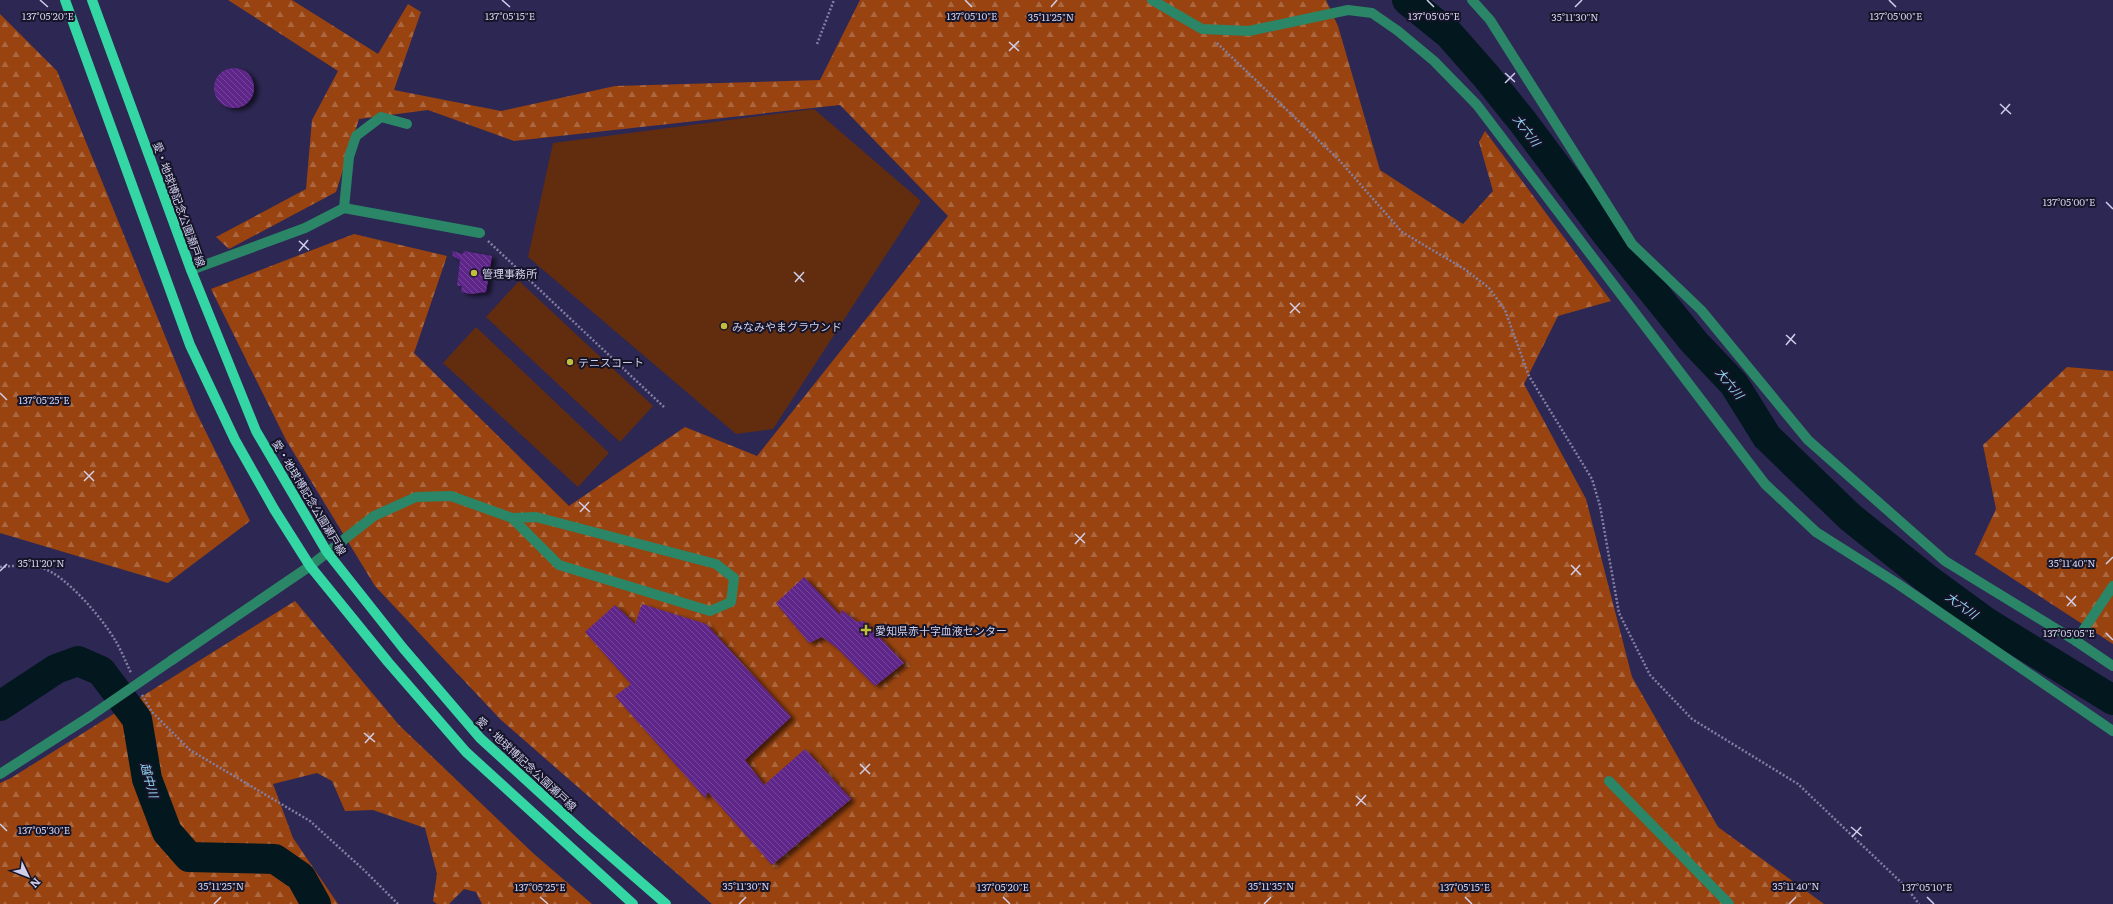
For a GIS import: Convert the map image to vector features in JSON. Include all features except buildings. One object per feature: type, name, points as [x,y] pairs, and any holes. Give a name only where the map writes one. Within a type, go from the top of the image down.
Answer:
[{"type":"main road","points":[[65,0],[190,345],[235,440],[274,509],[310,566],[388,662],[466,752],[633,904]]},
{"type":"main road","name":"愛・地球博記念公園瀬戸線","points":[[92,0],[191,270],[256,431],[327,552],[403,648],[480,738],[583,832],[666,904]]},
{"type":"street","points":[[1152,0],[1202,29],[1249,31],[1348,10],[1372,13],[1398,31],[1434,61],[1477,105],[1765,484],[1816,532],[1898,584],[2113,731]]},
{"type":"street","points":[[1472,0],[1490,20],[1632,244],[1701,310],[1808,440],[1945,561],[2076,641],[2113,666]]},
{"type":"street","points":[[344,208],[349,157],[356,136],[381,117],[407,124]]},
{"type":"street","points":[[191,270],[305,228],[344,208],[480,233]]},
{"type":"street","points":[[0,774],[89,717],[310,566],[374,516],[416,497],[451,496],[512,518],[536,517],[716,564],[734,578],[731,602],[710,611],[559,565],[512,518]]},
{"type":"street","points":[[2076,641],[2113,586]]},
{"type":"street","points":[[1609,781],[1729,904]]},
{"type":"path","points":[[817,44],[834,0]]},
{"type":"path","points":[[1202,29],[1334,155],[1402,232],[1466,270],[1490,288],[1505,310],[1529,376],[1592,479],[1600,506],[1619,614],[1650,675],[1692,719],[1798,784],[1906,887],[1919,904]]},
{"type":"path","points":[[480,233],[664,407]]},
{"type":"path","points":[[0,567],[26,565],[42,568],[57,574],[74,588],[115,639],[133,677]]},
{"type":"path","points":[[139,689],[152,712],[190,750],[310,821],[365,871],[398,904]]},
{"type":"shaded area","name":"みなみやまグラウンド","points":[[814,109],[921,201],[773,429],[736,434],[528,257],[553,143]]},
{"type":"shaded area","name":"テニスコート","points":[[519,281],[653,406],[620,442],[486,317]]},
{"type":"shaded area","points":[[476,327],[609,453],[578,487],[443,363]]},
{"type":"green space","points":[[228,0],[292,0],[378,54],[408,4],[421,12],[394,90],[501,111],[615,86],[820,80],[860,0],[1326,0],[1338,26],[1380,170],[1463,224],[1493,191],[1479,142],[1485,131],[1611,301],[1558,316],[1524,384],[1586,499],[1632,677],[1718,827],[1824,904],[712,904],[501,720],[375,586],[286,440],[211,289],[354,234],[447,256],[414,353],[569,506],[685,427],[757,456],[948,216],[840,105],[514,141],[428,110],[359,119],[336,192],[229,249],[216,237],[306,189],[312,120],[338,71]]},
{"type":"green space","points":[[0,14],[57,71],[196,412],[250,521],[168,583],[0,533]]},
{"type":"green space","points":[[2067,367],[2113,371],[2113,644],[1975,554],[1996,509],[1983,445]]},
{"type":"green space","points":[[295,601],[399,725],[534,854],[592,904],[482,904],[476,892],[464,889],[449,904],[437,904],[433,901],[437,874],[425,828],[373,810],[345,811],[332,781],[317,773],[273,784],[293,838],[338,904],[0,904],[0,783],[11,778]]},
{"type":"waterway","name":"大六川","points":[[1407,0],[1449,34],[1486,76],[1523,122],[1606,233],[1694,342],[1734,384],[1767,437],[1850,517],[1926,578],[1986,622],[2113,700]]},
{"type":"waterway","name":"越中川","points":[[0,706],[56,669],[78,661],[101,671],[137,719],[147,779],[167,832],[189,857],[275,859],[301,877],[316,904]]},
{"type":"place","name":"管理事務所","points":[[474,273]]},
{"type":"place","name":"みなみやまグラウンド","points":[[724,326]]},
{"type":"place","name":"テニスコート","points":[[570,362]]},
{"type":"place","name":"愛知県赤十字血液センター","points":[[866,630]]}]
